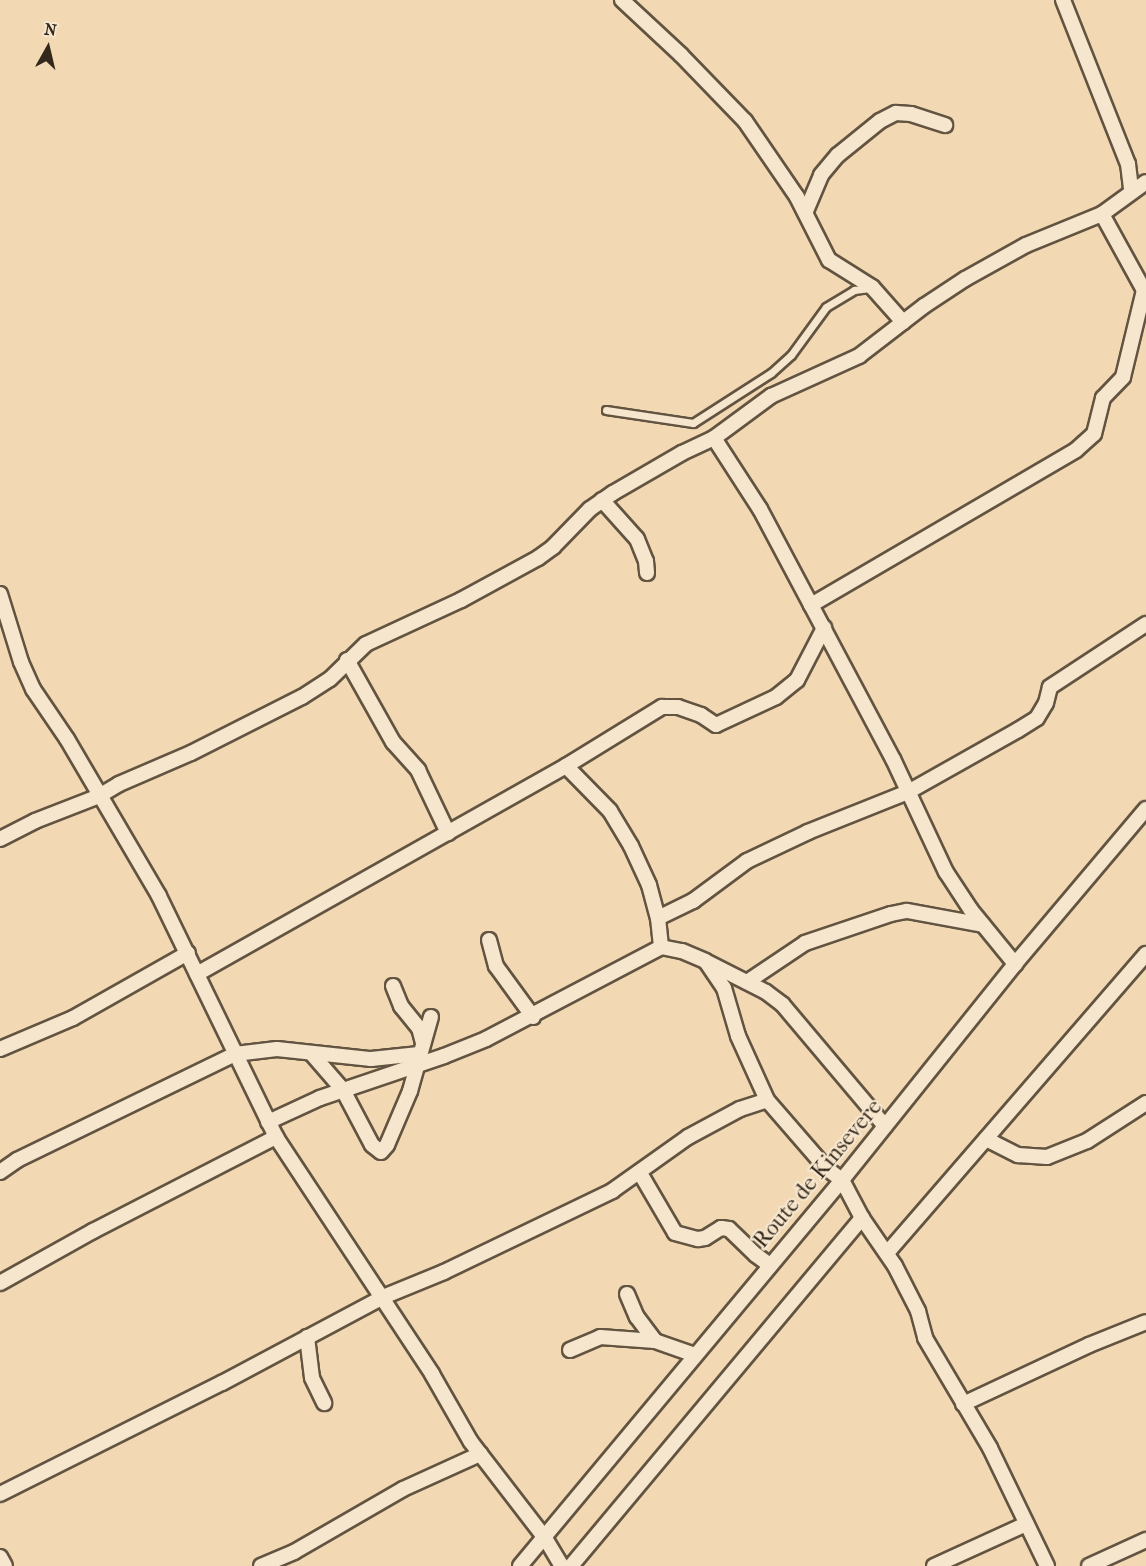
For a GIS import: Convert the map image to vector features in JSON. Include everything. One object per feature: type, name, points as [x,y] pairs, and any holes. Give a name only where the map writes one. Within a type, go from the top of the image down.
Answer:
[{"type":"street","points":[[622,0],[738,113],[768,152],[806,211],[830,260],[872,287],[903,322]]},
{"type":"street","points":[[1063,0],[1128,164],[1131,190]]},
{"type":"street","points":[[806,211],[816,184],[838,155],[879,121],[896,113],[911,114],[945,125]]},
{"type":"street","points":[[0,839],[35,821],[99,796],[119,784],[191,753],[302,697],[330,679],[366,644],[461,600],[538,558],[602,500],[672,458],[714,438],[771,396],[859,356],[965,279],[1026,245],[1102,214],[1131,190],[1146,182]]},
{"type":"street","points":[[811,604],[1076,450],[1094,434],[1103,398],[1123,377],[1145,292],[1102,214]]},
{"type":"street","points":[[714,438],[760,509],[824,628],[908,792],[942,865],[983,925],[1015,964]]},
{"type":"street","points":[[602,500],[637,538],[646,561],[647,573]]},
{"type":"street","points":[[0,594],[7,640],[33,689],[67,739],[159,896],[276,1137],[383,1297],[480,1454],[545,1538],[562,1566]]},
{"type":"street","points":[[658,918],[693,901],[747,861],[808,832],[908,792],[1037,718],[1046,703],[1050,687],[1146,624]]},
{"type":"street","points":[[197,974],[566,766],[662,707],[678,707],[701,715],[716,725],[759,706],[788,689],[797,680],[824,628]]},
{"type":"street","points":[[347,660],[393,742],[418,770],[448,833]]},
{"type":"street","points":[[566,766],[596,794],[622,830],[649,885],[658,918],[661,947]]},
{"type":"street","name":"Route de Kinsevere","points":[[520,1566],[770,1263],[842,1180],[1015,964],[1146,808]]},
{"type":"street","points":[[747,982],[805,943],[891,914],[907,911],[983,925]]},
{"type":"street","points":[[489,940],[496,966],[532,1017]]},
{"type":"street","points":[[0,1172],[18,1160],[235,1054],[277,1049],[384,1060],[486,1039],[532,1017],[661,947],[682,951],[766,992],[796,1018],[885,1126]]},
{"type":"street","points":[[0,1049],[73,1018],[188,953]]},
{"type":"street","points":[[887,1253],[1146,954]]},
{"type":"street","points":[[705,961],[724,988],[738,1036],[766,1100],[831,1173],[842,1180],[862,1218],[887,1253],[918,1311],[925,1338],[990,1448],[1047,1566]]},
{"type":"street","points":[[393,986],[401,1006],[419,1028],[419,1054]]},
{"type":"street","points":[[311,1053],[343,1090],[372,1145],[381,1152],[387,1145],[406,1102],[431,1017]]},
{"type":"street","points":[[268,1122],[419,1054]]},
{"type":"street","points":[[0,1494],[383,1297],[444,1272],[588,1203],[640,1173],[688,1137],[740,1108],[766,1100]]},
{"type":"street","points":[[986,1139],[1018,1155],[1047,1157],[1087,1141],[1146,1103]]},
{"type":"street","points":[[2,1277],[276,1137]]},
{"type":"street","points":[[640,1173],[675,1233],[698,1239],[705,1238],[721,1228],[729,1229],[756,1255],[770,1263]]},
{"type":"street","points":[[571,1566],[862,1218]]},
{"type":"street","points":[[627,1294],[637,1317],[654,1341]]},
{"type":"street","points":[[963,1404],[1089,1345],[1146,1322]]},
{"type":"street","points":[[307,1337],[312,1378],[324,1403]]},
{"type":"street","points":[[570,1350],[600,1337],[654,1341],[694,1355]]},
{"type":"street","points":[[261,1566],[294,1552],[404,1490],[480,1454]]},
{"type":"street","points":[[934,1566],[1026,1524]]},
{"type":"street","points":[[1089,1566],[1146,1540]]},
{"type":"street","points":[[294,1552],[297,1566]]},
{"type":"street","points":[[0,1557],[5,1566]]},
{"type":"lane","points":[[606,410],[693,423],[771,373],[791,355],[826,307],[854,290],[872,287]]}]
